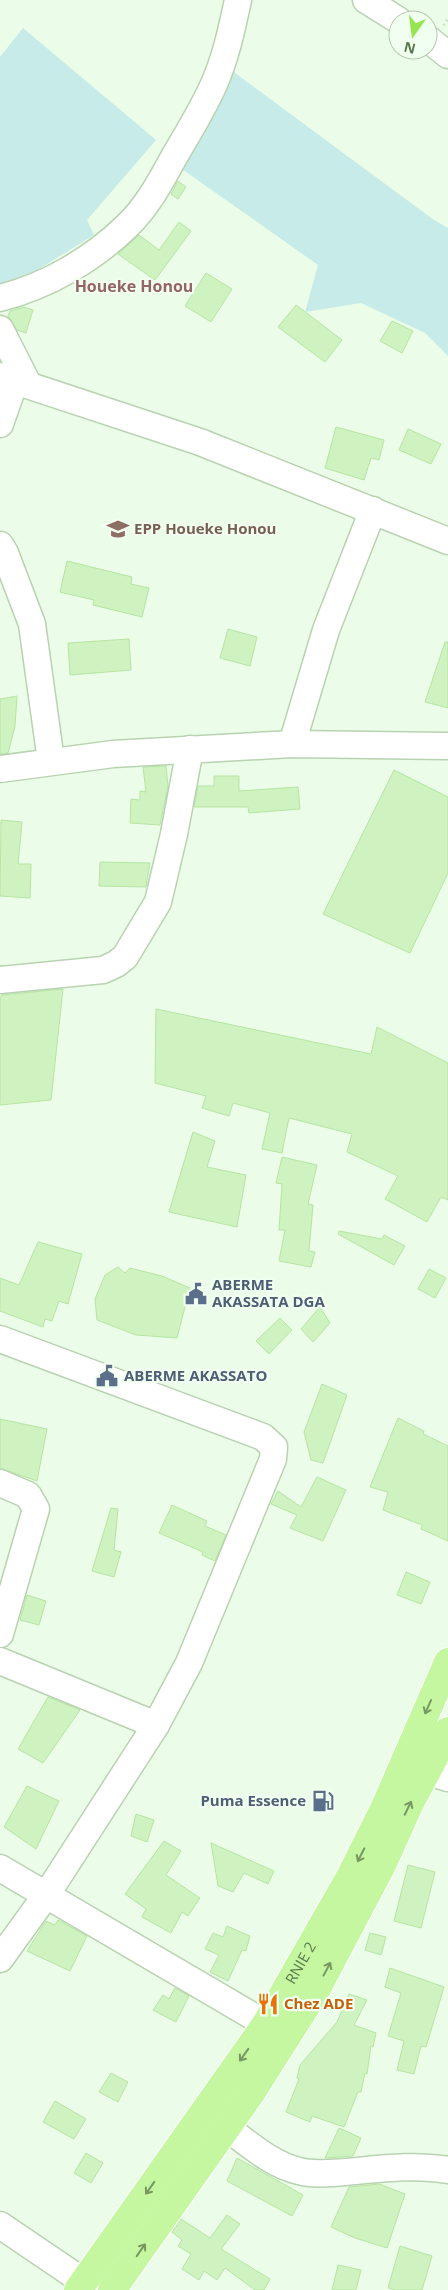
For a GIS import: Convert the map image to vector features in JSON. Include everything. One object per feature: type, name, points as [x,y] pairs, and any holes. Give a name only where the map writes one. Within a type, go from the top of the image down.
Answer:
[{"type":"highway","name":"RNIE 2","points":[[81,2286],[266,2024],[350,1877],[384,1809],[448,1662]]},
{"type":"highway","name":"RNIE 2","points":[[112,2290],[227,2128],[315,1992],[382,1865],[409,1805],[438,1775],[448,1731]]},
{"type":"street","points":[[0,298],[18,294],[59,276],[91,255],[128,225],[157,187],[214,84],[228,44],[238,0]]},
{"type":"street","points":[[366,0],[388,14]]},
{"type":"street","points":[[438,47],[448,55]]},
{"type":"street","points":[[0,329],[14,381],[0,424]]},
{"type":"street","points":[[14,381],[200,442],[448,541]]},
{"type":"street","points":[[292,744],[326,630],[373,510]]},
{"type":"street","points":[[0,545],[5,553],[32,624],[51,761]]},
{"type":"street","points":[[0,769],[112,754],[190,749],[292,744],[448,746]]},
{"type":"street","points":[[0,980],[103,970],[125,957],[158,902],[174,834],[190,749]]},
{"type":"street","points":[[0,1339],[262,1437],[274,1447],[272,1460],[189,1663],[156,1725],[47,1894],[0,1959]]},
{"type":"street","points":[[0,1483],[28,1495],[36,1509],[0,1634]]},
{"type":"street","points":[[0,1661],[156,1725]]},
{"type":"street","points":[[0,1868],[266,2024]]},
{"type":"street","points":[[227,2128],[272,2161],[299,2171],[324,2173],[399,2167],[434,2167],[448,2170]]},
{"type":"street","points":[[0,2226],[81,2286]]},
{"type":"shaded area","points":[[23,28],[156,140],[87,220],[94,235],[0,293],[0,57]]},
{"type":"shaded area","points":[[231,70],[434,220],[448,228],[448,356],[425,333],[361,303],[305,312],[318,265],[172,162]]},
{"type":"building","points":[[178,181],[186,187],[178,199],[171,194]]},
{"type":"building","points":[[179,222],[191,231],[155,280],[118,254],[139,235],[159,250]]},
{"type":"building","points":[[206,273],[232,289],[211,322],[185,306]]},
{"type":"building","points":[[296,305],[342,340],[325,362],[278,327]]},
{"type":"building","points":[[24,307],[33,310],[26,333],[17,330],[8,316],[10,311]]},
{"type":"building","points":[[392,321],[413,331],[402,353],[380,341]]},
{"type":"building","points":[[336,427],[384,440],[379,460],[371,458],[364,480],[325,468]]},
{"type":"building","points":[[408,429],[441,444],[431,464],[399,450]]},
{"type":"building","points":[[67,561],[132,577],[131,584],[149,588],[142,617],[93,605],[94,600],[60,592]]},
{"type":"building","points":[[228,629],[257,637],[250,666],[220,658]]},
{"type":"building","points":[[129,639],[131,670],[70,675],[68,643]]},
{"type":"building","points":[[445,642],[448,642],[448,708],[425,702]]},
{"type":"building","points":[[17,696],[15,726],[8,753],[0,754],[0,699]]},
{"type":"building","points":[[166,766],[168,786],[160,825],[130,823],[131,799],[140,800],[140,791],[146,792],[143,767]]},
{"type":"building","points":[[394,770],[448,797],[448,873],[410,953],[323,914]]},
{"type":"building","points":[[214,776],[239,776],[239,791],[298,787],[300,809],[249,813],[248,807],[194,807],[198,786],[214,786]]},
{"type":"building","points":[[1,820],[22,822],[18,864],[31,864],[30,898],[0,896]]},
{"type":"building","points":[[100,862],[150,863],[146,887],[99,886]]},
{"type":"building","points":[[63,989],[51,1100],[0,1105],[0,998],[2,995]]},
{"type":"building","points":[[156,1009],[371,1054],[377,1027],[448,1063],[448,1200],[441,1197],[427,1222],[385,1199],[398,1176],[347,1152],[352,1134],[289,1118],[282,1153],[262,1149],[270,1113],[233,1103],[229,1116],[202,1108],[206,1096],[155,1083]]},
{"type":"building","points":[[193,1132],[215,1141],[207,1167],[246,1175],[237,1227],[169,1212]]},
{"type":"building","points":[[282,1157],[317,1165],[308,1204],[313,1205],[309,1251],[315,1252],[311,1267],[279,1261],[285,1230],[279,1230],[282,1184],[276,1183]]},
{"type":"building","points":[[339,1231],[382,1239],[384,1235],[405,1246],[394,1265],[338,1234]]},
{"type":"building","points":[[38,1242],[82,1254],[68,1304],[59,1301],[52,1321],[45,1319],[43,1327],[0,1311],[0,1278],[19,1285]]},
{"type":"building","points":[[118,1267],[125,1273],[130,1268],[162,1276],[190,1288],[177,1338],[136,1335],[97,1320],[95,1299],[105,1275]]},
{"type":"building","points":[[429,1269],[446,1278],[435,1298],[418,1289]]},
{"type":"building","points":[[320,1307],[330,1323],[313,1342],[301,1329]]},
{"type":"building","points":[[280,1318],[292,1330],[269,1354],[256,1341]]},
{"type":"building","points":[[322,1384],[347,1395],[323,1463],[311,1460],[304,1432]]},
{"type":"building","points":[[398,1418],[424,1431],[423,1434],[448,1446],[448,1541],[421,1529],[422,1525],[383,1510],[388,1492],[370,1487]]},
{"type":"building","points":[[0,1419],[47,1429],[37,1481],[0,1468]]},
{"type":"building","points":[[317,1477],[346,1490],[323,1541],[290,1528],[297,1515],[271,1504],[278,1491],[301,1507]]},
{"type":"building","points":[[172,1505],[207,1521],[205,1526],[226,1535],[215,1561],[202,1555],[203,1552],[159,1533]]},
{"type":"building","points":[[111,1508],[118,1509],[114,1550],[121,1552],[114,1577],[92,1571]]},
{"type":"building","points":[[406,1572],[430,1582],[421,1604],[397,1595]]},
{"type":"building","points":[[27,1595],[46,1601],[39,1625],[20,1620]]},
{"type":"building","points":[[48,1697],[80,1710],[43,1763],[18,1749]]},
{"type":"building","points":[[27,1786],[59,1801],[36,1849],[4,1827]]},
{"type":"building","points":[[136,1814],[154,1820],[147,1842],[131,1836]]},
{"type":"building","points":[[164,1841],[181,1851],[166,1875],[200,1898],[188,1916],[182,1912],[171,1933],[142,1917],[146,1909],[125,1894]]},
{"type":"building","points":[[211,1843],[274,1871],[268,1884],[244,1873],[233,1892],[218,1886]]},
{"type":"building","points":[[408,1865],[435,1872],[421,1928],[394,1921]]},
{"type":"building","points":[[58,1920],[87,1936],[70,1971],[27,1951],[46,1921],[55,1925]]},
{"type":"building","points":[[227,1926],[250,1936],[246,1951],[242,1950],[228,1981],[210,1972],[219,1955],[205,1949],[213,1933],[223,1937]]},
{"type":"building","points":[[370,1933],[386,1937],[381,1955],[365,1950]]},
{"type":"building","points":[[390,1968],[444,1987],[426,2047],[421,2046],[414,2074],[397,2070],[404,2041],[388,2036],[401,1993],[385,1987]]},
{"type":"building","points":[[175,1988],[189,1996],[176,2022],[153,2010],[163,1995],[169,1999]]},
{"type":"building","points":[[349,1994],[367,2000],[354,2025],[376,2033],[373,2047],[371,2046],[367,2074],[365,2073],[361,2092],[358,2092],[344,2127],[312,2116],[310,2122],[286,2112],[299,2079],[297,2078],[300,2065],[337,2022]]},
{"type":"building","points":[[111,2073],[128,2082],[118,2102],[99,2092]]},
{"type":"building","points":[[55,2101],[86,2119],[74,2139],[43,2122]]},
{"type":"building","points":[[339,2128],[361,2138],[353,2156],[325,2158]]},
{"type":"building","points":[[86,2153],[103,2163],[91,2183],[74,2173]]},
{"type":"building","points":[[237,2158],[303,2195],[292,2216],[227,2181]]},
{"type":"building","points":[[379,2184],[405,2194],[387,2248],[355,2238],[331,2227],[349,2187]]},
{"type":"building","points":[[227,2215],[240,2224],[221,2249],[270,2279],[264,2290],[255,2290],[225,2268],[217,2280],[204,2271],[199,2280],[182,2269],[191,2254],[178,2246],[182,2240],[172,2232],[181,2219],[210,2238]]},
{"type":"building","points":[[400,2246],[432,2256],[422,2290],[395,2290],[388,2288]]},
{"type":"building","points":[[338,2265],[361,2270],[356,2290],[332,2290]]},
{"type":"place","name":"EPP Houeke Honou","points":[[118,529]]},
{"type":"place","name":"ABERME AKASSATA DGA","points":[[196,1294]]},
{"type":"place","name":"ABERME AKASSATO","points":[[107,1376]]},
{"type":"place","name":"Puma Essence","points":[[323,1801]]},
{"type":"place","name":"Chez ADE","points":[[268,2004]]},
{"type":"district","name":"Houeke Honou","points":[[134,286]]}]
